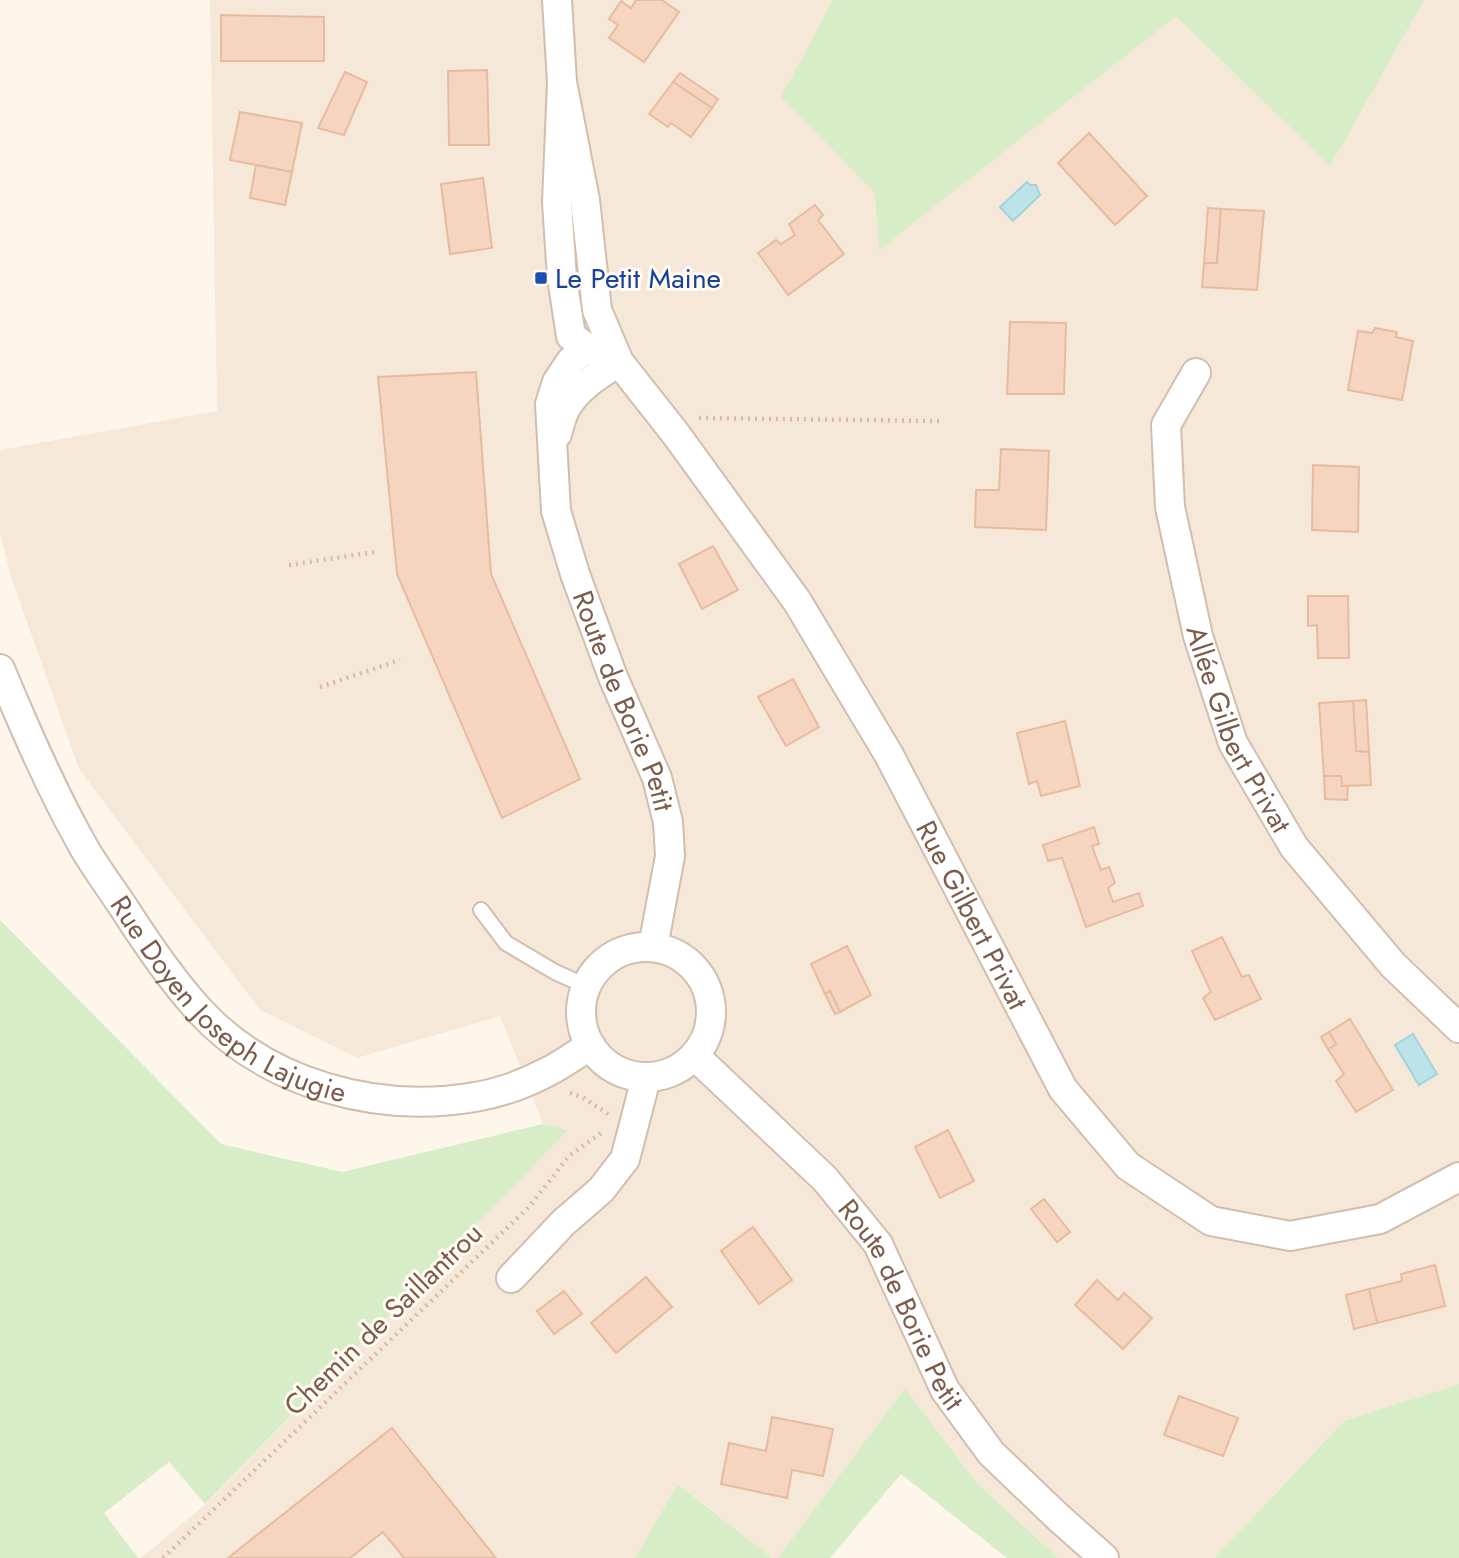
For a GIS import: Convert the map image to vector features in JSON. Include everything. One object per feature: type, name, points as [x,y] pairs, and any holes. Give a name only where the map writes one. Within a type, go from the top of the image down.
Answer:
[{"type":"street","points":[[557,0],[562,82],[557,202],[562,278],[571,336],[587,348],[619,362]]},
{"type":"street","points":[[562,82],[585,200],[597,310],[619,362]]},
{"type":"street","name":"Route de Borie Petit","points":[[587,348],[571,360],[557,382],[550,404],[556,512],[575,574],[613,677],[657,778],[668,822],[670,856],[653,947]]},
{"type":"street","name":"Route de Borie Petit","points":[[552,456],[564,411],[596,376],[619,362]]},
{"type":"street","name":"Rue Gilbert Privat","points":[[619,362],[675,433],[797,601],[875,732],[1063,1088],[1128,1166],[1211,1221],[1290,1236],[1380,1220],[1459,1177]]},
{"type":"street","name":"Allée Gilbert Privat","points":[[1196,373],[1166,425],[1170,507],[1198,636],[1233,743],[1294,847],[1393,965],[1459,1028]]},
{"type":"street","name":"Rue Doyen Joseph Lajugie","points":[[0,669],[38,758],[84,847],[163,967],[201,1012],[239,1044],[282,1071],[319,1086],[371,1099],[430,1101],[475,1097],[519,1085],[591,1046]]},
{"type":"street","points":[[653,947],[673,952],[690,964],[703,979],[711,999],[712,1019],[706,1039],[695,1056],[680,1068],[662,1076],[628,1075],[600,1059],[591,1046],[583,1027],[581,1006],[586,986],[597,969],[613,955],[633,948],[653,947]]},
{"type":"street","name":"Route de Borie Petit","points":[[695,1056],[825,1179],[877,1244],[945,1390],[991,1453],[1104,1558]]},
{"type":"street","points":[[511,1278],[564,1222],[601,1190],[625,1159],[643,1090],[643,1077]]},
{"type":"lane","points":[[481,910],[506,943],[555,972],[586,986]]},
{"type":"path","points":[[675,433],[696,418],[940,421]]},
{"type":"path","points":[[289,565],[375,552]]},
{"type":"path","points":[[320,687],[400,660]]},
{"type":"path","points":[[561,1092],[582,1097],[602,1111],[636,1120]]},
{"type":"path","name":"Chemin de Saillantrou","points":[[163,1558],[529,1207],[569,1156],[608,1128],[636,1120]]},
{"type":"shaded area","points":[[210,0],[1459,0],[1459,1384],[1344,1421],[1215,1558],[1058,1558],[976,1482],[905,1388],[778,1558],[772,1558],[679,1484],[635,1558],[141,1558],[206,1504],[567,1130],[543,1124],[500,1016],[357,1058],[260,1010],[79,769],[11,577],[0,532],[0,450],[217,411]]},
{"type":"green space","points":[[833,0],[1424,0],[1330,166],[1176,16],[879,250],[875,193],[781,97]]},
{"type":"green space","points":[[0,920],[221,1144],[342,1172],[543,1124],[568,1130],[205,1504],[169,1462],[104,1513],[138,1558],[0,1558]]},
{"type":"green space","points":[[1459,1384],[1459,1558],[1215,1558],[1344,1421]]},
{"type":"green space","points":[[905,1388],[976,1482],[1058,1558],[1007,1558],[901,1474],[830,1558],[778,1558]]},
{"type":"green space","points":[[678,1484],[772,1558],[635,1558]]},
{"type":"water","points":[[1027,182],[1036,185],[1040,195],[1013,221],[1000,207]]},
{"type":"water","points":[[1413,1034],[1437,1074],[1419,1085],[1395,1045]]},
{"type":"building","points":[[636,0],[662,0],[679,12],[644,62],[609,38],[618,25],[609,19],[621,1],[631,8]]},
{"type":"building","points":[[221,15],[324,17],[324,61],[221,61]]},
{"type":"building","points":[[487,70],[489,145],[449,145],[448,71]]},
{"type":"building","points":[[345,72],[367,82],[344,135],[318,128]]},
{"type":"building","points":[[680,73],[718,99],[712,108],[673,82]]},
{"type":"building","points":[[673,82],[712,108],[691,137],[671,123],[668,127],[649,114]]},
{"type":"building","points":[[240,112],[302,123],[292,172],[230,160]]},
{"type":"building","points":[[1089,133],[1147,196],[1115,225],[1058,163]]},
{"type":"building","points":[[256,165],[292,172],[285,205],[250,198]]},
{"type":"building","points":[[483,178],[492,248],[450,254],[441,184]]},
{"type":"building","points":[[815,205],[823,215],[818,220],[844,254],[788,295],[758,253],[776,240],[781,244],[795,235],[789,224]]},
{"type":"building","points":[[1208,208],[1221,209],[1217,263],[1204,263]]},
{"type":"building","points":[[1221,209],[1264,211],[1257,290],[1202,287],[1204,263],[1217,263]]},
{"type":"building","points":[[1010,322],[1066,323],[1064,394],[1007,394]]},
{"type":"building","points":[[1375,328],[1397,332],[1396,337],[1413,341],[1402,400],[1348,390],[1358,331],[1372,333]]},
{"type":"building","points":[[476,372],[491,574],[580,779],[502,818],[397,574],[378,377]]},
{"type":"building","points":[[1001,449],[1049,451],[1046,530],[975,527],[976,490],[999,490]]},
{"type":"building","points":[[1313,465],[1359,467],[1358,532],[1312,530]]},
{"type":"building","points":[[713,546],[738,590],[702,609],[679,564]]},
{"type":"building","points":[[1308,596],[1348,596],[1349,658],[1318,658],[1317,625],[1308,626]]},
{"type":"building","points":[[793,679],[819,727],[786,746],[758,697]]},
{"type":"building","points":[[1366,700],[1369,752],[1356,751],[1353,701]]},
{"type":"building","points":[[1353,701],[1356,751],[1369,752],[1371,785],[1342,786],[1341,776],[1324,776],[1319,703]]},
{"type":"building","points":[[1065,721],[1080,786],[1041,796],[1037,781],[1029,784],[1017,733]]},
{"type":"building","points":[[1324,776],[1341,776],[1342,786],[1348,786],[1347,800],[1325,799]]},
{"type":"building","points":[[1094,827],[1099,844],[1092,846],[1101,870],[1109,867],[1115,883],[1108,888],[1113,902],[1139,893],[1143,906],[1086,927],[1062,858],[1048,861],[1043,845]]},
{"type":"building","points":[[1222,937],[1242,977],[1249,975],[1261,999],[1215,1020],[1203,998],[1211,992],[1192,951]]},
{"type":"building","points":[[847,946],[871,995],[840,1012],[830,991],[825,994],[811,964]]},
{"type":"building","points":[[830,991],[840,1012],[835,1014],[825,994]]},
{"type":"building","points":[[1350,1019],[1393,1090],[1356,1112],[1336,1081],[1344,1074],[1328,1049],[1336,1044],[1329,1032]]},
{"type":"building","points":[[1329,1032],[1336,1044],[1328,1049],[1321,1037]]},
{"type":"building","points":[[948,1130],[974,1181],[940,1198],[915,1147]]},
{"type":"building","points":[[1044,1199],[1070,1232],[1057,1242],[1031,1209]]},
{"type":"building","points":[[753,1227],[792,1280],[759,1304],[721,1251]]},
{"type":"building","points":[[1435,1265],[1445,1306],[1377,1323],[1369,1289],[1402,1281],[1401,1274]]},
{"type":"building","points":[[646,1277],[672,1307],[616,1353],[591,1323]]},
{"type":"building","points":[[1097,1280],[1118,1300],[1124,1293],[1152,1318],[1123,1349],[1075,1305]]},
{"type":"building","points":[[1369,1289],[1377,1323],[1354,1329],[1346,1295]]},
{"type":"building","points":[[564,1291],[582,1314],[554,1334],[537,1311]]},
{"type":"building","points":[[1179,1396],[1238,1418],[1223,1456],[1164,1435]]},
{"type":"building","points":[[772,1417],[833,1429],[823,1476],[792,1470],[787,1498],[721,1484],[729,1443],[766,1451]]},
{"type":"building","points":[[392,1428],[496,1558],[404,1558],[383,1532],[350,1558],[228,1558]]},
{"type":"place","name":"Le Petit Maine","points":[[541,278]]}]
